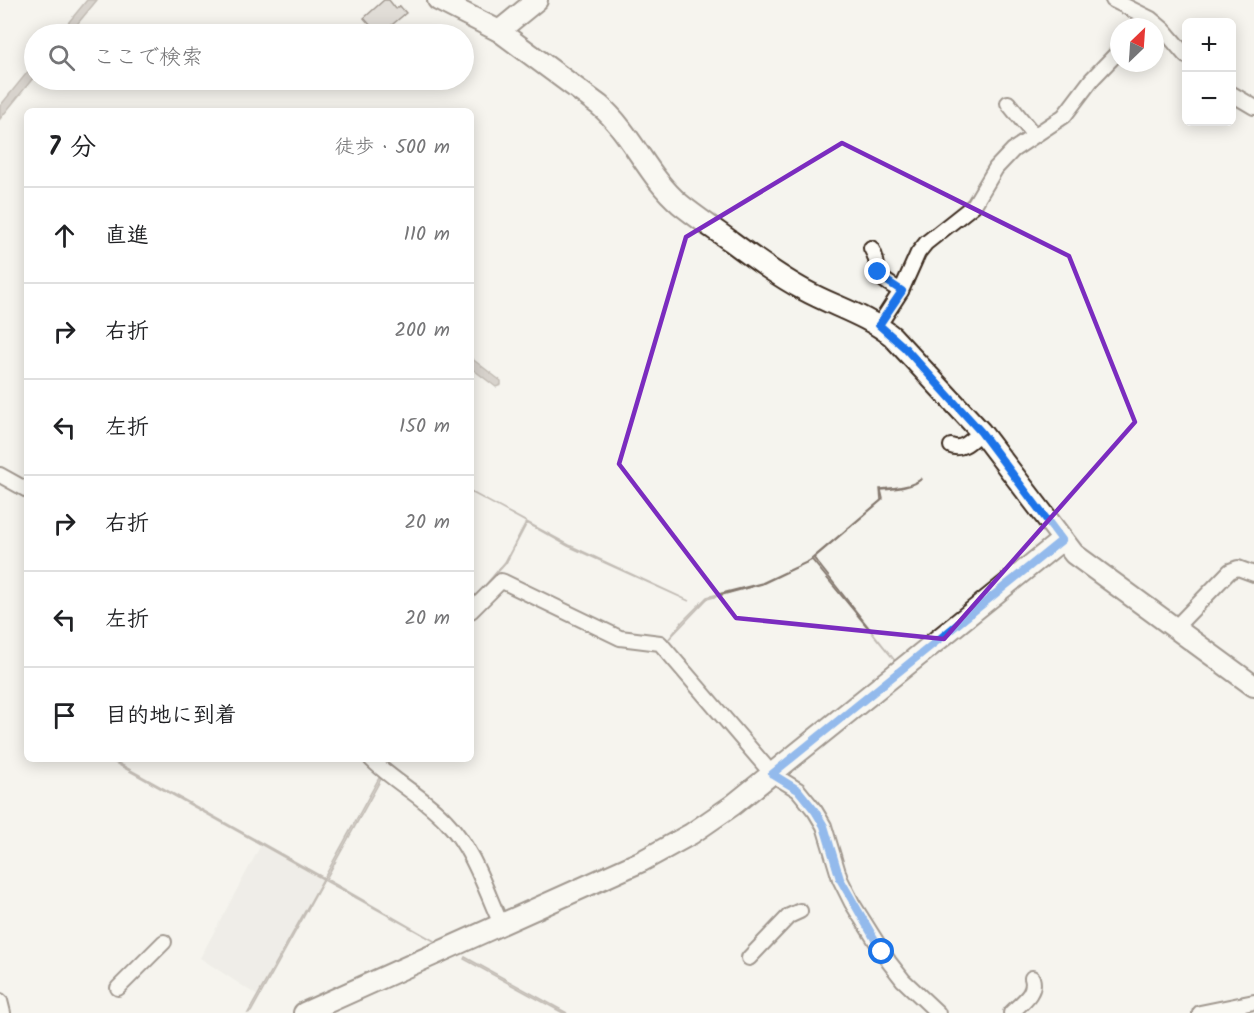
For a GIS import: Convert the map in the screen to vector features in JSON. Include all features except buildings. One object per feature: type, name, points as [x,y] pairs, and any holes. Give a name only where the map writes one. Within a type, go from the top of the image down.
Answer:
[{"type":"street","points":[[438,0],[499,31],[612,116],[663,187],[680,203],[776,274],[821,299],[879,325],[905,348],[981,432],[1062,540],[1085,563],[1254,686]]},
{"type":"street","points":[[499,31],[537,0]]},
{"type":"street","points":[[1113,0],[1140,18]]},
{"type":"street","points":[[1164,30],[1182,51]]},
{"type":"street","points":[[879,325],[902,291],[922,248],[974,205],[996,168],[1012,150],[1064,116],[1092,79],[1110,60]]},
{"type":"street","points":[[1236,96],[1254,107]]},
{"type":"street","points":[[1008,103],[1033,135]]},
{"type":"street","points":[[871,248],[876,255],[878,272],[881,277],[902,291]]},
{"type":"street","points":[[951,446],[962,447],[981,432]]},
{"type":"street","points":[[0,475],[24,488]]},
{"type":"street","points":[[304,1013],[642,861],[682,838],[733,805],[1062,540]]},
{"type":"street","points":[[1174,629],[1230,571],[1238,568],[1254,574]]},
{"type":"street","points":[[474,608],[496,585],[504,582],[620,638],[660,643],[772,774],[798,790],[815,811],[824,826],[840,879],[852,903],[903,980],[938,1013]]},
{"type":"street","points":[[384,764],[399,784],[418,795],[455,831],[470,855],[501,924]]},
{"type":"street","points":[[749,958],[789,916],[800,911]]},
{"type":"street","points":[[118,988],[164,942]]},
{"type":"street","points":[[1011,1013],[1032,991],[1034,985],[1032,978]]},
{"type":"street","points":[[0,1001],[3,1013]]},
{"type":"street","points":[[1200,1013],[1241,1010],[1254,1002]]},
{"type":"highlighted area","points":[[842,143],[1069,256],[1135,422],[944,639],[736,618],[619,464],[686,237]]},
{"type":"shaded area","points":[[87,0],[97,0],[77,24],[67,24]]},
{"type":"shaded area","points":[[24,76],[24,89],[0,119],[0,106]]},
{"type":"shaded area","points":[[474,360],[501,381],[501,385],[496,387],[474,370]]},
{"type":"shaded area","points":[[922,478],[915,484],[881,490],[883,499],[814,558],[896,662],[812,560],[762,584],[707,599],[668,640],[707,597],[762,583],[809,561],[881,500],[880,489],[908,485]]},
{"type":"shaded area","points":[[474,494],[569,545],[689,601],[568,546],[527,523],[506,563],[474,599],[505,562],[526,522]]},
{"type":"shaded area","points":[[113,762],[324,878],[379,778],[381,779],[326,879],[436,942],[324,880],[251,1012],[248,1013],[323,879]]},
{"type":"shaded area","points":[[261,845],[323,879],[258,996],[200,958]]},
{"type":"shaded area","points":[[465,957],[567,1013],[563,1013],[464,959]]},
{"type":"route","points":[[878,272],[881,277],[902,291],[879,325],[905,348],[981,432],[1062,540],[772,774],[798,790],[815,811],[824,826],[840,879],[882,952]]}]
